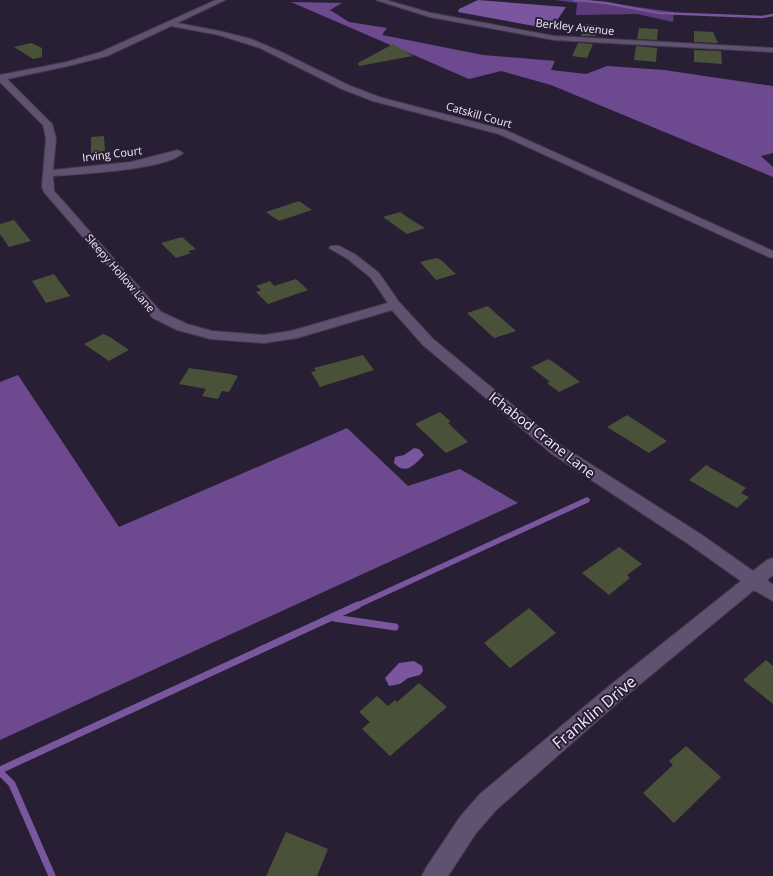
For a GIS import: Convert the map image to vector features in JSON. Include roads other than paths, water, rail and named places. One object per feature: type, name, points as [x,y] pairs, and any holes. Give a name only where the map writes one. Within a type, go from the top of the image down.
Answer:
[{"type":"street","points":[[0,77],[68,64],[104,54],[222,0]]},
{"type":"street","name":"Berkley Avenue","points":[[379,0],[430,15],[554,38],[773,50]]},
{"type":"street","name":"Catskill Court","points":[[170,24],[231,35],[268,49],[359,92],[421,111],[459,119],[502,132],[773,255]]},
{"type":"street","name":"Sleepy Hollow Lane","points":[[0,77],[47,124],[51,138],[48,174],[49,192],[157,315],[182,327],[211,335],[264,338],[292,335],[395,305]]},
{"type":"street","name":"Irving Court","points":[[48,174],[147,162],[178,153]]},
{"type":"street","name":"Ichabod Crane Lane","points":[[335,248],[352,257],[376,276],[395,305],[428,342],[557,450],[696,540],[773,594]]},
{"type":"street","name":"Franklin Drive","points":[[434,876],[468,825],[488,802],[615,693],[773,565]]},
{"type":"waterway","points":[[574,0],[606,3],[659,13],[762,17],[773,15]]},
{"type":"waterway","points":[[356,606],[587,500]]},
{"type":"waterway","points":[[0,770],[358,605]]},
{"type":"waterway","points":[[334,618],[395,627]]},
{"type":"waterway","points":[[0,772],[12,784],[52,876]]}]
